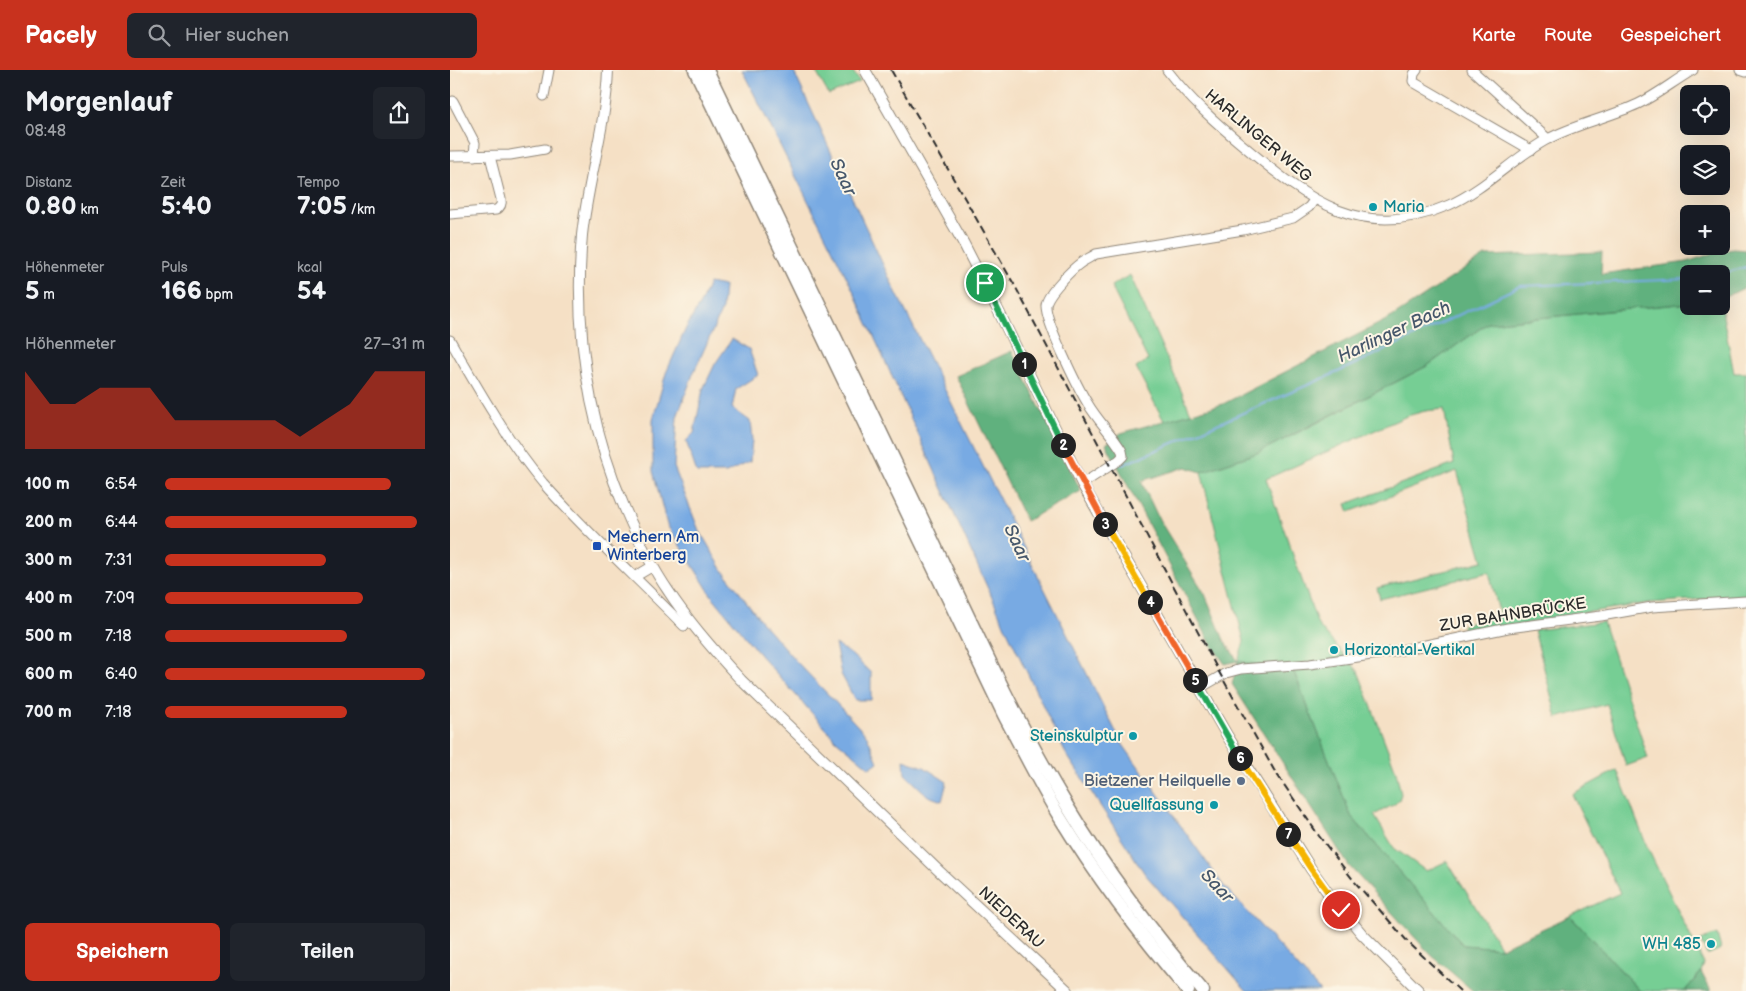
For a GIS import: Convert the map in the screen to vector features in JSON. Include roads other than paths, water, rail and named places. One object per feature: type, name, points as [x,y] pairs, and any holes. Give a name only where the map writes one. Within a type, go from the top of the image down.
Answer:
[{"type":"highway","points":[[694,70],[982,656],[1034,773],[1064,823],[1127,916],[1188,991]]},
{"type":"highway","points":[[708,70],[970,632]]},
{"type":"highway","points":[[982,656],[1074,817],[1131,902],[1204,991]]},
{"type":"main road","name":"NIEDERAU","points":[[608,70],[603,113],[582,233],[580,311],[584,367],[591,406],[605,456],[631,523],[668,591],[692,624],[741,680],[934,866],[1068,991]]},
{"type":"main road","points":[[865,70],[964,244],[1082,484],[1228,737],[1311,869],[1341,910],[1362,934],[1419,991]]},
{"type":"street","points":[[544,96],[549,70]]},
{"type":"street","name":"HARLINGER WEG","points":[[1167,70],[1192,101],[1272,171],[1314,200],[1348,214],[1371,218],[1400,218],[1425,214],[1469,195],[1548,139],[1639,103],[1693,70]]},
{"type":"street","points":[[1417,70],[1414,74],[1413,81],[1415,83],[1531,150]]},
{"type":"street","points":[[1472,70],[1548,139]]},
{"type":"street","points":[[1740,70],[1746,72]]},
{"type":"street","points":[[453,106],[475,143],[474,156]]},
{"type":"street","points":[[450,156],[490,156],[545,149]]},
{"type":"street","points":[[450,214],[496,210],[502,204],[490,156]]},
{"type":"street","points":[[1082,484],[1119,460],[1122,456],[1122,451],[1088,405],[1052,331],[1047,316],[1046,304],[1050,294],[1072,270],[1096,254],[1243,230],[1293,218],[1309,208],[1314,200]]},
{"type":"street","points":[[450,340],[490,407],[542,482],[573,516],[636,576],[684,626]]},
{"type":"street","points":[[636,576],[653,566]]},
{"type":"street","name":"ZUR BAHNBRÜCKE","points":[[1200,688],[1226,673],[1241,669],[1310,664],[1392,652],[1508,628],[1601,616],[1652,607],[1746,601]]},
{"type":"water","name":"Saar","points":[[742,70],[793,70],[892,284],[1121,742],[1223,885],[1320,991],[1247,991],[1145,874],[1065,752],[1003,622],[852,288]]},
{"type":"water","points":[[709,283],[724,286],[722,310],[693,374],[677,417],[674,467],[698,528],[722,569],[761,621],[867,736],[878,762],[870,768],[836,740],[760,655],[712,596],[667,525],[653,471],[653,419],[666,373]]},
{"type":"water","points":[[732,339],[749,349],[758,375],[736,389],[732,408],[750,421],[752,440],[750,462],[726,473],[697,473],[686,441],[694,433],[703,389],[715,364]]},
{"type":"water","points":[[835,644],[852,655],[871,673],[871,700],[855,700],[841,674]]},
{"type":"water","points":[[904,760],[924,767],[947,782],[942,801],[928,796],[905,774]]},
{"type":"waterway","name":"Harlinger Bach","points":[[1730,271],[1746,267]]},
{"type":"waterway","name":"Harlinger Bach","points":[[1122,465],[1338,372],[1520,286],[1680,279]]},
{"type":"railway","points":[[891,70],[1015,286],[1219,672],[1274,770],[1319,836],[1354,881],[1408,942],[1460,991]]},
{"type":"place","name":"Maria","points":[[1373,207]]},
{"type":"place","name":"Mechern Am Winterberg","points":[[597,546]]},
{"type":"place","name":"Horizontal-Vertikal","points":[[1334,650]]},
{"type":"place","name":"Steinskulptur","points":[[1133,736]]},
{"type":"place","name":"Bietzener Heilquelle","points":[[1241,781]]},
{"type":"place","name":"Quellfassung","points":[[1214,805]]},
{"type":"place","name":"WH 485","points":[[1711,944]]}]
